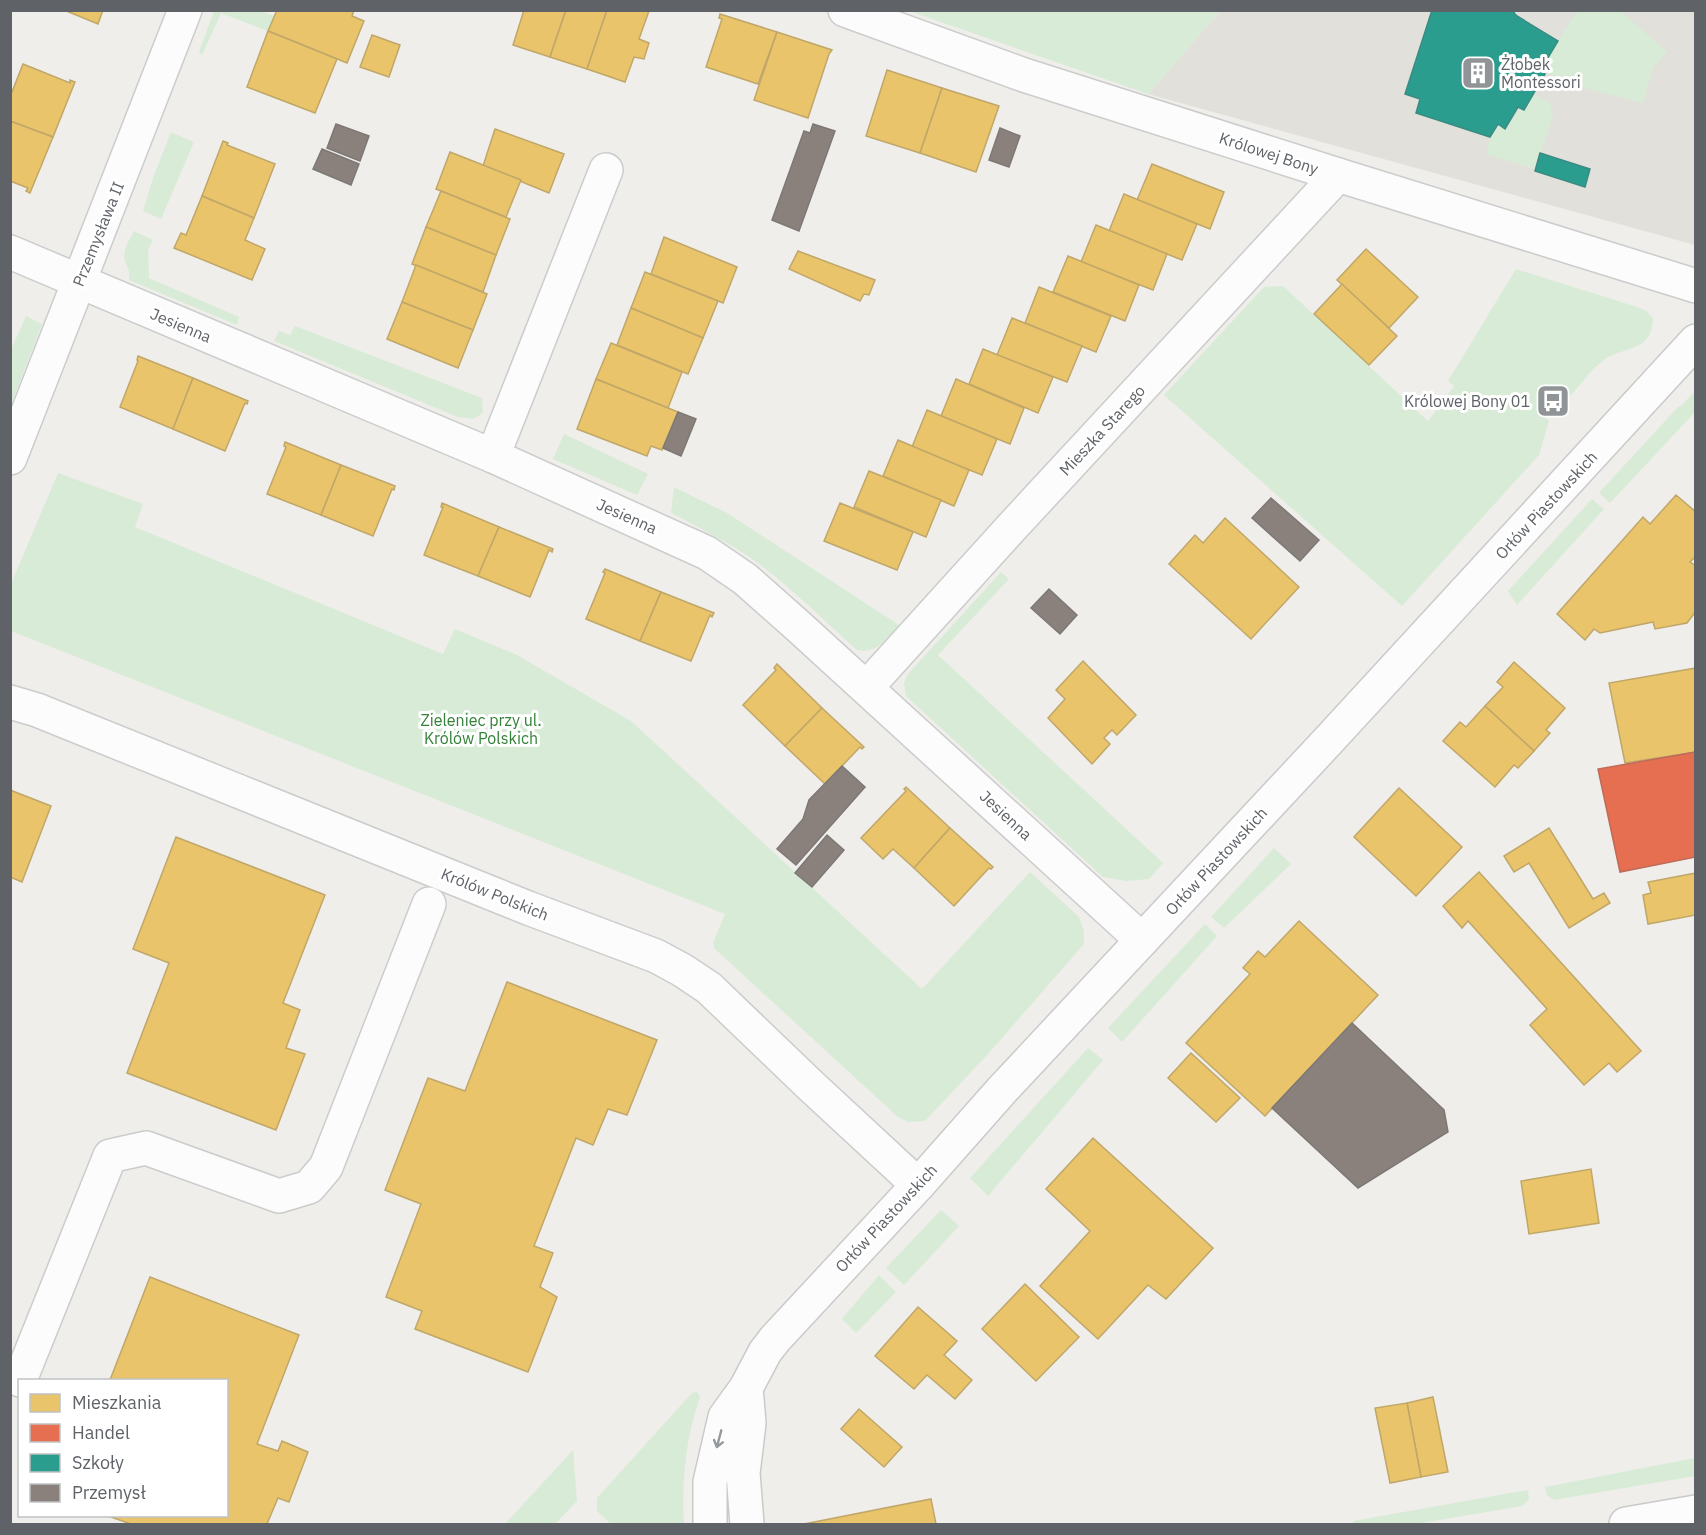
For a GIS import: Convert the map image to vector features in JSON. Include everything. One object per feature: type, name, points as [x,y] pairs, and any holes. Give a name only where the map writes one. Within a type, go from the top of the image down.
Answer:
[{"type":"street","name":"Przemysława II","points":[[10,458],[185,10]]},
{"type":"street","name":"Królowej Bony","points":[[845,10],[1024,75],[1338,176],[1695,286]]},
{"type":"street","points":[[493,456],[606,170]]},
{"type":"street","name":"Mieszka Starego","points":[[867,687],[1011,528],[1338,176]]},
{"type":"street","name":"Jesienna","points":[[10,252],[493,456],[707,553],[745,579],[867,687],[1142,940]]},
{"type":"street","name":"Orłów Piastowskich","points":[[710,1524],[710,1482],[725,1417],[746,1388],[765,1352],[775,1339],[918,1185],[1002,1090],[1328,741],[1695,341]]},
{"type":"street","name":"Królów Polskich","points":[[10,702],[37,710],[528,908],[656,956],[709,987],[918,1185]]},
{"type":"street","points":[[21,1379],[110,1156],[146,1148],[279,1196],[309,1187],[326,1167],[429,904]]},
{"type":"street","points":[[10,1404],[18,1386]]},
{"type":"street","points":[[746,1388],[749,1423],[743,1473],[747,1524]]},
{"type":"street","points":[[1626,1524],[1695,1512]]},
{"type":"shaded area","points":[[1220,11],[1695,11],[1695,245],[1148,94]]},
{"type":"green space","points":[[214,11],[261,11],[274,16],[268,31],[221,13],[202,55],[199,52]]},
{"type":"green space","points":[[909,11],[1220,11],[1148,94]]},
{"type":"green space","points":[[1577,11],[1621,11],[1667,52],[1653,68],[1643,103],[1588,89],[1540,71]]},
{"type":"green space","points":[[1534,95],[1550,103],[1553,116],[1534,169],[1486,154],[1490,139],[1498,126],[1506,130],[1519,109],[1524,111]]},
{"type":"green space","points":[[171,132],[194,142],[161,219],[143,211]]},
{"type":"green space","points":[[134,231],[153,240],[148,250],[149,278],[239,317],[237,325],[129,280],[124,253]]},
{"type":"green space","points":[[1516,269],[1646,311],[1653,318],[1651,330],[1648,338],[1642,343],[1611,356],[1599,365],[1570,396],[1559,386],[1537,409],[1549,421],[1539,455],[1402,606],[1164,395],[1264,287],[1283,286],[1428,421],[1454,386],[1448,381]]},
{"type":"green space","points":[[26,316],[42,324],[11,405],[11,350]]},
{"type":"green space","points":[[295,326],[482,398],[483,413],[473,419],[458,417],[274,341],[279,331],[290,335]]},
{"type":"green space","points":[[1695,391],[1695,412],[1610,503],[1599,493]]},
{"type":"green space","points":[[564,434],[648,474],[637,495],[553,459]]},
{"type":"green space","name":"Zieleniec przy ul. Królów Polskich","points":[[58,473],[143,504],[135,527],[443,654],[455,629],[515,654],[631,721],[922,989],[1030,872],[1079,917],[1084,931],[1084,944],[989,1053],[925,1121],[908,1122],[898,1117],[715,949],[713,943],[725,914],[11,631],[11,584]]},
{"type":"green space","points":[[674,487],[727,513],[899,625],[876,648],[857,650],[762,566],[729,544],[671,513]]},
{"type":"green space","points":[[1592,499],[1604,509],[1517,605],[1508,591]]},
{"type":"green space","points":[[1001,572],[1009,579],[938,655],[1163,863],[1149,879],[1126,881],[1103,877],[906,696],[904,683],[908,674]]},
{"type":"green space","points":[[1274,848],[1291,864],[1224,928],[1211,917]]},
{"type":"green space","points":[[1205,924],[1217,936],[1122,1042],[1108,1028]]},
{"type":"green space","points":[[1088,1048],[1103,1060],[988,1196],[970,1178]]},
{"type":"green space","points":[[941,1210],[959,1226],[904,1285],[886,1268]]},
{"type":"green space","points":[[879,1275],[896,1292],[856,1333],[842,1319]]},
{"type":"green space","points":[[697,1392],[700,1397],[691,1429],[686,1460],[684,1524],[611,1524],[597,1511],[597,1498],[692,1393]]},
{"type":"green space","points":[[573,1450],[577,1501],[555,1524],[505,1524]]},
{"type":"green space","points":[[1695,1458],[1695,1476],[1554,1500],[1547,1495],[1545,1487]]},
{"type":"green space","points":[[1528,1490],[1529,1500],[1522,1506],[1416,1524],[1353,1524],[1353,1521]]},
{"type":"building: Mieszkania","points":[[64,10],[103,10],[98,24]]},
{"type":"building: Mieszkania","points":[[277,10],[354,10],[352,16],[364,21],[347,63],[268,31]]},
{"type":"building: Mieszkania","points":[[524,10],[566,10],[550,57],[513,45]]},
{"type":"building: Mieszkania","points":[[566,10],[607,10],[587,69],[550,57]]},
{"type":"building: Mieszkania","points":[[607,10],[649,11],[639,39],[649,43],[644,59],[634,57],[625,82],[587,69]]},
{"type":"building: Mieszkania","points":[[720,14],[777,32],[758,84],[706,67],[722,19],[719,18]]},
{"type":"building: Mieszkania","points":[[268,31],[337,59],[315,113],[247,87]]},
{"type":"building: Mieszkania","points":[[777,32],[832,50],[808,118],[754,100]]},
{"type":"building: Mieszkania","points":[[372,35],[400,45],[389,77],[360,67]]},
{"type":"building: Mieszkania","points":[[23,64],[70,83],[70,80],[75,82],[53,137],[10,121],[10,97]]},
{"type":"building: Mieszkania","points":[[887,70],[942,88],[920,153],[866,136]]},
{"type":"building: Mieszkania","points":[[942,88],[999,106],[976,172],[920,153]]},
{"type":"building: Mieszkania","points":[[10,121],[53,137],[30,193],[26,191],[28,188],[10,181]]},
{"type":"building: Mieszkania","points":[[495,129],[564,154],[549,193],[483,166]]},
{"type":"building: Mieszkania","points":[[223,141],[228,143],[227,145],[275,164],[254,218],[202,196]]},
{"type":"building: Mieszkania","points":[[450,152],[521,180],[506,217],[436,189]]},
{"type":"building: Mieszkania","points":[[1152,164],[1224,192],[1210,229],[1137,200]]},
{"type":"building: Mieszkania","points":[[441,191],[510,219],[496,255],[426,227]]},
{"type":"building: Mieszkania","points":[[1124,194],[1197,224],[1182,260],[1109,231]]},
{"type":"building: Mieszkania","points":[[202,196],[254,218],[245,240],[265,249],[252,280],[174,248],[181,233],[186,235]]},
{"type":"building: Mieszkania","points":[[1096,225],[1167,254],[1153,290],[1081,262]]},
{"type":"building: Mieszkania","points":[[426,227],[496,255],[483,292],[412,264]]},
{"type":"building: Mieszkania","points":[[664,237],[737,267],[723,303],[651,274]]},
{"type":"building: Mieszkania","points":[[1366,249],[1418,297],[1389,328],[1337,280]]},
{"type":"building: Mieszkania","points":[[798,251],[875,280],[869,295],[864,294],[860,301],[789,269]]},
{"type":"building: Mieszkania","points":[[1068,256],[1139,285],[1125,321],[1053,292]]},
{"type":"building: Mieszkania","points":[[416,265],[487,294],[473,330],[402,302]]},
{"type":"building: Mieszkania","points":[[645,272],[718,301],[703,338],[631,308]]},
{"type":"building: Mieszkania","points":[[1342,284],[1397,336],[1369,365],[1314,314]]},
{"type":"building: Mieszkania","points":[[1039,287],[1111,316],[1096,352],[1025,323]]},
{"type":"building: Mieszkania","points":[[402,302],[473,330],[458,368],[387,339]]},
{"type":"building: Mieszkania","points":[[631,308],[703,338],[688,374],[617,345]]},
{"type":"building: Mieszkania","points":[[1012,318],[1082,346],[1067,382],[997,355]]},
{"type":"building: Mieszkania","points":[[611,343],[682,372],[668,408],[596,379]]},
{"type":"building: Mieszkania","points":[[983,349],[1053,377],[1038,413],[969,384]]},
{"type":"building: Mieszkania","points":[[138,356],[193,378],[173,429],[120,407]]},
{"type":"building: Mieszkania","points":[[193,378],[248,401],[247,404],[245,403],[225,451],[173,429]]},
{"type":"building: Mieszkania","points":[[596,379],[678,412],[662,450],[651,446],[647,456],[577,429]]},
{"type":"building: Mieszkania","points":[[956,379],[1024,408],[1010,444],[941,416]]},
{"type":"building: Mieszkania","points":[[927,410],[997,439],[982,475],[912,447]]},
{"type":"building: Mieszkania","points":[[898,440],[969,470],[954,506],[883,476]]},
{"type":"building: Mieszkania","points":[[285,442],[341,465],[321,515],[267,494],[286,447]]},
{"type":"building: Mieszkania","points":[[341,465],[395,486],[373,536],[321,515]]},
{"type":"building: Mieszkania","points":[[869,471],[941,500],[926,537],[854,507]]},
{"type":"building: Mieszkania","points":[[1676,495],[1696,512],[1696,556],[1690,562],[1696,566],[1696,611],[1687,623],[1655,629],[1653,622],[1600,633],[1594,629],[1585,640],[1557,614],[1643,517],[1650,524]]},
{"type":"building: Mieszkania","points":[[442,503],[499,527],[478,576],[424,555],[443,507],[441,507]]},
{"type":"building: Mieszkania","points":[[840,503],[913,532],[897,570],[824,541]]},
{"type":"building: Mieszkania","points":[[1225,518],[1299,587],[1251,639],[1169,564],[1195,535],[1203,543]]},
{"type":"building: Mieszkania","points":[[499,527],[553,549],[552,552],[549,550],[530,597],[478,576]]},
{"type":"building: Mieszkania","points":[[605,569],[661,592],[640,641],[586,619]]},
{"type":"building: Mieszkania","points":[[661,592],[714,613],[712,617],[710,615],[691,661],[640,641]]},
{"type":"building: Mieszkania","points":[[1083,661],[1136,715],[1117,735],[1112,730],[1104,738],[1110,744],[1092,764],[1048,718],[1065,699],[1056,690]]},
{"type":"building: Mieszkania","points":[[1514,662],[1565,708],[1546,730],[1550,733],[1534,751],[1485,706],[1503,687],[1497,682]]},
{"type":"building: Mieszkania","points":[[777,664],[822,708],[785,746],[743,705],[776,670],[774,668]]},
{"type":"building: Mieszkania","points":[[1696,668],[1696,752],[1625,763],[1609,683]]},
{"type":"building: Mieszkania","points":[[1485,706],[1534,751],[1518,768],[1514,765],[1495,787],[1443,741],[1460,722],[1466,727]]},
{"type":"building: Mieszkania","points":[[822,708],[864,747],[862,749],[860,747],[825,784],[785,746]]},
{"type":"building: Mieszkania","points":[[906,787],[950,828],[914,868],[893,849],[883,859],[861,838],[906,791],[904,789]]},
{"type":"building: Mieszkania","points":[[1399,788],[1462,847],[1416,896],[1354,837]]},
{"type":"building: Mieszkania","points":[[10,790],[51,806],[22,882],[10,877]]},
{"type":"building: Mieszkania","points":[[950,828],[993,867],[989,868],[954,906],[914,868]]},
{"type":"building: Mieszkania","points":[[1549,828],[1593,899],[1604,893],[1610,903],[1569,928],[1529,863],[1514,872],[1504,856]]},
{"type":"building: Mieszkania","points":[[176,837],[325,895],[283,1003],[300,1010],[286,1048],[305,1054],[276,1130],[127,1073],[169,963],[133,949]]},
{"type":"building: Mieszkania","points":[[1479,872],[1641,1051],[1617,1072],[1609,1063],[1584,1085],[1530,1025],[1547,1009],[1468,921],[1462,928],[1443,906]]},
{"type":"building: Mieszkania","points":[[1696,873],[1696,915],[1648,924],[1643,895],[1651,893],[1648,882]]},
{"type":"building: Mieszkania","points":[[1299,921],[1378,995],[1265,1116],[1186,1043],[1250,974],[1243,968],[1258,951],[1265,957]]},
{"type":"building: Mieszkania","points":[[507,982],[657,1040],[627,1115],[608,1109],[593,1145],[576,1138],[534,1246],[553,1253],[540,1287],[557,1297],[528,1372],[415,1329],[422,1311],[386,1297],[421,1204],[385,1190],[428,1078],[465,1091]]},
{"type":"building: Mieszkania","points":[[1191,1053],[1240,1098],[1216,1122],[1168,1078]]},
{"type":"building: Mieszkania","points":[[1093,1138],[1213,1248],[1166,1299],[1148,1285],[1098,1339],[1040,1286],[1090,1231],[1046,1189]]},
{"type":"building: Mieszkania","points":[[1591,1169],[1599,1223],[1529,1234],[1521,1181]]},
{"type":"building: Mieszkania","points":[[150,1277],[299,1335],[257,1444],[278,1451],[282,1441],[308,1452],[289,1502],[278,1498],[267,1524],[131,1524],[111,1517],[228,1517],[228,1379],[110,1379]]},
{"type":"building: Mieszkania","points":[[1025,1284],[1079,1337],[1036,1381],[982,1329]]},
{"type":"building: Mieszkania","points":[[918,1307],[957,1341],[944,1355],[972,1380],[955,1399],[927,1375],[914,1389],[875,1356]]},
{"type":"building: Mieszkania","points":[[1433,1397],[1448,1472],[1421,1477],[1407,1403]]},
{"type":"building: Mieszkania","points":[[1407,1403],[1421,1477],[1390,1483],[1375,1408]]},
{"type":"building: Mieszkania","points":[[859,1409],[902,1447],[884,1467],[841,1429]]},
{"type":"building: Mieszkania","points":[[931,1499],[936,1524],[804,1524]]},
{"type":"building: Handel","points":[[1696,752],[1696,857],[1620,872],[1598,769]]},
{"type":"building: Szkoły","name":"Żłobek Montessori","points":[[1432,10],[1515,10],[1514,13],[1517,16],[1558,41],[1540,71],[1545,74],[1524,110],[1518,107],[1505,129],[1498,124],[1490,137],[1416,113],[1420,99],[1405,94]]},
{"type":"building: Szkoły","points":[[1540,153],[1590,169],[1585,187],[1535,171]]},
{"type":"building: Przemysł","points":[[336,124],[369,136],[360,161],[327,148]]},
{"type":"building: Przemysł","points":[[813,124],[835,131],[799,231],[772,220],[804,131],[810,133]]},
{"type":"building: Przemysł","points":[[1000,128],[1020,136],[1009,167],[989,160]]},
{"type":"building: Przemysł","points":[[322,149],[359,164],[351,185],[313,169]]},
{"type":"building: Przemysł","points":[[678,412],[696,419],[681,456],[663,448]]},
{"type":"building: Przemysł","points":[[1271,498],[1319,540],[1300,561],[1252,518]]},
{"type":"building: Przemysł","points":[[1049,589],[1077,615],[1060,634],[1031,608]]},
{"type":"building: Przemysł","points":[[842,766],[865,787],[796,865],[777,849],[803,819],[809,800]]},
{"type":"building: Przemysł","points":[[827,835],[844,850],[812,887],[795,873]]},
{"type":"building: Przemysł","points":[[1352,1023],[1444,1110],[1448,1132],[1358,1188],[1272,1108]]},
{"type":"place","name":"Żłobek Montessori","points":[[1478,73]]},
{"type":"place","name":"Królowej Bony 01","points":[[1553,401]]}]
